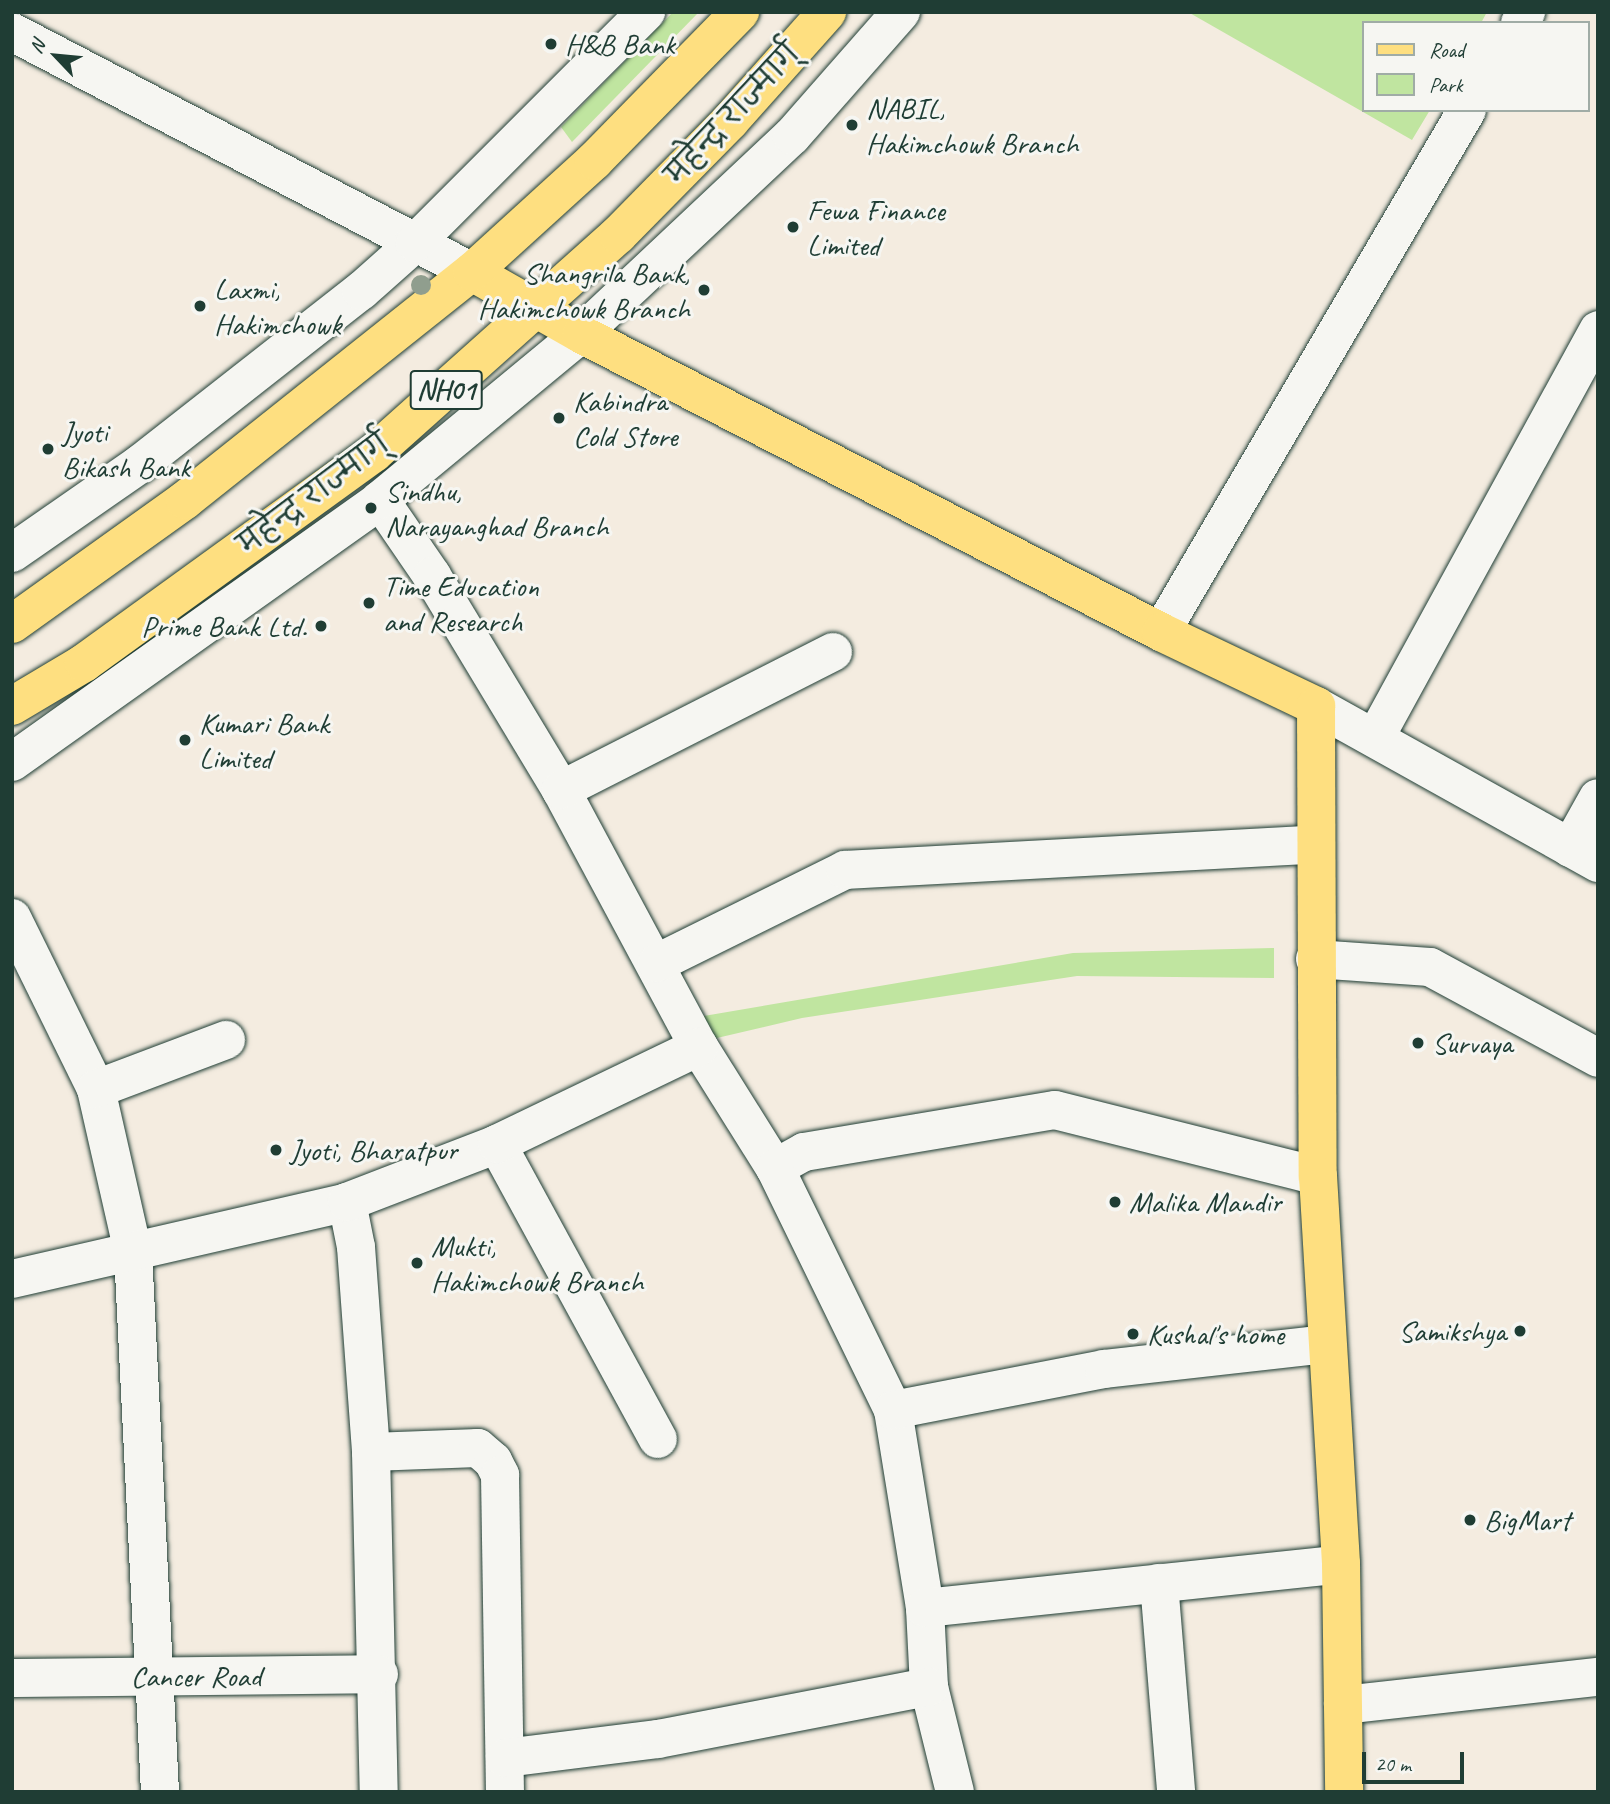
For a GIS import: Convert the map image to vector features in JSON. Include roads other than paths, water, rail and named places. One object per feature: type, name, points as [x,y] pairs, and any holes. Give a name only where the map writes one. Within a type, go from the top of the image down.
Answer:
[{"type":"main road","name":"NH01","points":[[12,624],[185,500],[472,272],[594,161],[740,12]]},
{"type":"main road","name":"महेन्द्र राज्मार्ग्","points":[[12,706],[84,663],[351,470],[538,309],[730,121],[827,12]]},
{"type":"main road","points":[[472,272],[582,334],[1161,632],[1316,706],[1314,845],[1318,1176],[1341,1564],[1343,1792]]},
{"type":"street","points":[[12,553],[257,376],[415,243],[646,12]]},
{"type":"street","points":[[12,762],[380,500],[582,334],[792,136],[901,12]]},
{"type":"street","points":[[17,42],[472,272]]},
{"type":"street","points":[[1161,632],[1466,112]]},
{"type":"street","points":[[1375,738],[1598,330]]},
{"type":"street","points":[[380,500],[432,576],[561,790],[657,963],[699,1047],[775,1168],[893,1410],[925,1608],[929,1686],[955,1792]]},
{"type":"street","points":[[561,790],[833,652]]},
{"type":"street","points":[[1316,706],[1584,855],[1598,798]]},
{"type":"street","points":[[657,963],[845,870],[1314,845]]},
{"type":"street","points":[[12,918],[96,1089],[133,1252],[157,1676],[160,1792]]},
{"type":"street","points":[[1315,959],[1430,967],[1598,1058]]},
{"type":"street","points":[[96,1089],[226,1040]]},
{"type":"street","points":[[12,1279],[347,1202],[497,1144],[699,1047]]},
{"type":"street","points":[[775,1168],[804,1152],[1055,1110],[1318,1176]]},
{"type":"street","points":[[497,1144],[658,1439]]},
{"type":"street","points":[[347,1202],[356,1247],[371,1452],[379,1674],[379,1792]]},
{"type":"street","points":[[893,1410],[1104,1369],[1327,1344]]},
{"type":"street","points":[[371,1452],[478,1448],[493,1461],[500,1475],[505,1775],[658,1739],[929,1686]]},
{"type":"street","points":[[925,1608],[1341,1564]]},
{"type":"street","points":[[1159,1583],[1177,1792]]},
{"type":"street","name":"Cancer Road","points":[[12,1678],[379,1674]]},
{"type":"street","points":[[1343,1705],[1598,1677]]},
{"type":"place","name":"H&B Bank","points":[[551,44]]},
{"type":"place","name":"NABIL, Hakimchowk Branch","points":[[852,125]]},
{"type":"place","name":"Fewa Finance Limited","points":[[793,227]]},
{"type":"place","name":"Shangrila Bank, Hakimchowk Branch","points":[[704,290]]},
{"type":"place","name":"Laxmi, Hakimchowk","points":[[200,306]]},
{"type":"place","name":"Kabindra Cold Store","points":[[559,418]]},
{"type":"place","name":"Jyoti Bikash Bank","points":[[48,449]]},
{"type":"place","name":"Sindhu, Narayanghad Branch","points":[[371,508]]},
{"type":"place","name":"Time Education and Research","points":[[369,603]]},
{"type":"place","name":"Prime Bank Ltd.","points":[[321,626]]},
{"type":"place","name":"Kumari Bank Limited","points":[[185,740]]},
{"type":"place","name":"Survaya","points":[[1418,1043]]},
{"type":"place","name":"Jyoti, Bharatpur","points":[[276,1150]]},
{"type":"place","name":"Malika Mandir","points":[[1115,1202]]},
{"type":"place","name":"Mukti, Hakimchowk Branch","points":[[417,1263]]},
{"type":"place","name":"Samikshya","points":[[1520,1331]]},
{"type":"place","name":"Kushal's home","points":[[1133,1334]]},
{"type":"place","name":"BigMart","points":[[1470,1520]]}]
